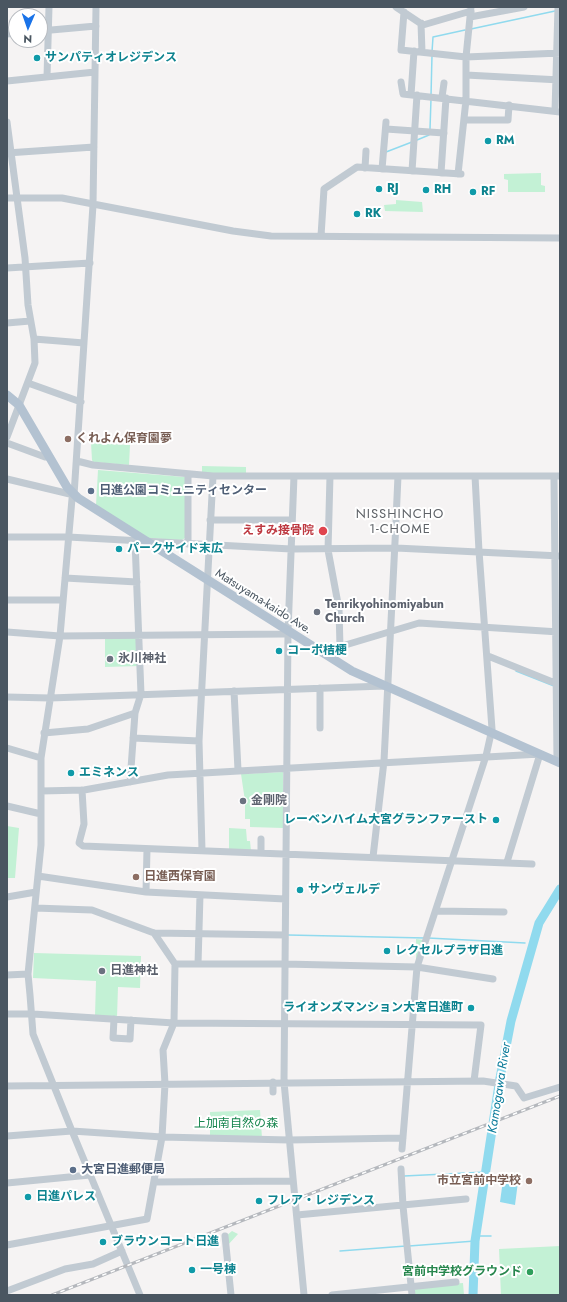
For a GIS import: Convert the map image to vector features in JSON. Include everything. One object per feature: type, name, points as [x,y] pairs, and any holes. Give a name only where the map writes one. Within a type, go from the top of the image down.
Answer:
[{"type":"main road","name":"Matsuyama-kaido Ave.","points":[[7,395],[19,404],[67,487],[74,495],[207,581],[352,671],[558,762]]},
{"type":"street","points":[[49,7],[48,30],[96,26]]},
{"type":"street","points":[[96,7],[93,205],[77,460],[68,537],[60,636],[41,758],[41,814],[38,876],[28,974],[33,1014],[33,1034],[140,1295]]},
{"type":"street","points":[[396,7],[423,25],[471,12],[524,7]]},
{"type":"street","points":[[401,82],[403,94],[558,111],[558,7]]},
{"type":"street","points":[[404,12],[401,50],[466,57],[558,53]]},
{"type":"street","points":[[321,236],[324,189],[357,167],[459,174],[466,100],[466,57],[471,12]]},
{"type":"street","points":[[421,23],[422,52]]},
{"type":"street","points":[[47,77],[48,48]]},
{"type":"street","points":[[412,171],[415,132],[414,51]]},
{"type":"street","points":[[7,81],[95,72]]},
{"type":"street","points":[[466,75],[558,80]]},
{"type":"street","points":[[441,173],[444,133],[444,83]]},
{"type":"street","points":[[464,120],[508,120],[509,105]]},
{"type":"street","points":[[7,122],[9,152],[18,198],[26,267],[28,305],[34,339],[36,363],[7,437]]},
{"type":"street","points":[[382,169],[386,125],[415,132],[444,133]]},
{"type":"street","points":[[9,152],[94,146]]},
{"type":"street","points":[[365,168],[366,151]]},
{"type":"street","points":[[7,198],[62,198],[233,231],[271,236],[560,238]]},
{"type":"street","points":[[7,268],[90,263]]},
{"type":"street","points":[[7,323],[30,321]]},
{"type":"street","points":[[34,339],[84,343]]},
{"type":"street","points":[[28,383],[80,402]]},
{"type":"street","points":[[7,443],[45,457],[50,457]]},
{"type":"street","points":[[77,460],[93,465],[213,476],[557,476],[558,762]]},
{"type":"street","points":[[188,474],[188,544]]},
{"type":"street","points":[[202,850],[198,741],[202,692],[213,476]]},
{"type":"street","points":[[294,476],[287,689],[284,1082],[304,1295]]},
{"type":"street","points":[[330,476],[328,550],[339,609],[340,647]]},
{"type":"street","points":[[374,857],[384,761],[386,687],[392,631],[398,476]]},
{"type":"street","points":[[402,1150],[417,967],[486,756],[492,732],[475,476]]},
{"type":"street","points":[[7,479],[74,495]]},
{"type":"street","points":[[210,520],[292,520]]},
{"type":"street","points":[[7,537],[68,537],[291,549],[328,550],[396,548],[557,555]]},
{"type":"street","points":[[130,782],[135,713],[141,694],[135,541]]},
{"type":"street","points":[[65,578],[137,582]]},
{"type":"street","points":[[7,600],[63,600]]},
{"type":"street","points":[[322,652],[419,623],[558,632]]},
{"type":"street","points":[[7,632],[60,636],[139,636],[284,634],[288,631]]},
{"type":"street","points":[[488,656],[558,685]]},
{"type":"street","points":[[7,697],[50,698],[287,689],[386,687]]},
{"type":"street","points":[[320,688],[320,728]]},
{"type":"street","points":[[234,691],[238,770]]},
{"type":"street","points":[[44,733],[88,729],[135,713]]},
{"type":"street","points":[[133,738],[198,741]]},
{"type":"street","points":[[7,748],[41,758]]},
{"type":"street","points":[[41,791],[82,790],[168,775],[384,761],[540,754],[507,862]]},
{"type":"street","points":[[82,790],[84,824],[80,845],[532,864]]},
{"type":"street","points":[[7,806],[41,814]]},
{"type":"street","points":[[261,839],[261,852]]},
{"type":"street","points":[[146,892],[147,849]]},
{"type":"street","points":[[38,876],[146,892],[285,899]]},
{"type":"street","points":[[7,897],[36,892]]},
{"type":"street","points":[[198,964],[200,895]]},
{"type":"street","points":[[35,908],[92,910],[154,933],[284,935]]},
{"type":"street","points":[[436,911],[504,912]]},
{"type":"street","points":[[7,1245],[147,1219],[162,1137],[164,1084],[163,1050],[174,1023],[174,964],[154,933]]},
{"type":"street","points":[[174,964],[284,964],[417,967],[493,979]]},
{"type":"street","points":[[7,975],[28,974]]},
{"type":"street","points":[[7,1014],[33,1014],[174,1023],[481,1025],[474,1081]]},
{"type":"street","points":[[114,1019],[113,1038],[130,1039],[131,1020]]},
{"type":"street","points":[[7,1086],[474,1081],[514,1085],[524,1098],[560,1087]]},
{"type":"street","points":[[273,1082],[273,1092]]},
{"type":"street","points":[[7,1136],[72,1131],[162,1137],[289,1140],[403,1138]]},
{"type":"street","points":[[401,1169],[403,1206],[412,1295]]},
{"type":"street","points":[[7,1183],[90,1174]]},
{"type":"street","points":[[154,1182],[293,1181]]},
{"type":"street","points":[[297,1216],[466,1199]]},
{"type":"street","points":[[225,1236],[231,1295]]},
{"type":"street","points":[[7,1291],[65,1269],[93,1264],[122,1250]]},
{"type":"street","points":[[332,1295],[456,1282]]},
{"type":"green space","points":[[541,173],[541,185],[545,186],[545,192],[508,192],[508,180],[504,179],[504,174]]},
{"type":"green space","points":[[396,200],[422,202],[423,212],[385,211],[384,205],[396,204]]},
{"type":"green space","points":[[91,443],[130,445],[129,465],[93,462]]},
{"type":"green space","points":[[202,466],[246,467],[246,474],[202,473]]},
{"type":"green space","points":[[98,470],[185,477],[185,538],[182,540],[147,538],[96,505]]},
{"type":"green space","points":[[139,636],[140,666],[105,667],[105,637]]},
{"type":"green space","points":[[283,772],[283,828],[250,827],[250,819],[245,819],[245,801],[241,774]]},
{"type":"green space","points":[[7,826],[19,828],[15,878],[7,878]]},
{"type":"green space","points":[[229,828],[246,829],[247,841],[250,841],[251,851],[229,850]]},
{"type":"green space","points":[[416,939],[424,940],[416,962]]},
{"type":"green space","points":[[34,953],[141,956],[140,988],[118,987],[117,1017],[95,1016],[96,981],[33,978]]},
{"type":"green space","name":"上加南自然の森","points":[[260,1110],[262,1138],[210,1138],[210,1112]]},
{"type":"green space","points":[[232,1231],[238,1234],[227,1246],[226,1236]]},
{"type":"green space","name":"宮前中学校グラウンド","points":[[560,1246],[560,1295],[501,1295],[499,1249]]},
{"type":"green space","points":[[463,1283],[464,1295],[413,1295],[412,1287]]},
{"type":"water","points":[[503,1180],[518,1182],[515,1205],[500,1202]]},
{"type":"waterway","points":[[471,29],[555,11]]},
{"type":"waterway","points":[[432,52],[433,37],[465,30]]},
{"type":"waterway","points":[[431,96],[432,55]]},
{"type":"waterway","points":[[430,129],[431,99]]},
{"type":"waterway","points":[[417,140],[429,135]]},
{"type":"waterway","points":[[386,152],[412,142]]},
{"type":"waterway","points":[[516,671],[554,686]]},
{"type":"waterway","name":"Kamogawa River","points":[[473,1295],[475,1241],[500,1078],[511,1021],[539,923],[560,889]]},
{"type":"waterway","points":[[288,935],[425,938]]},
{"type":"waterway","points":[[428,938],[525,943]]},
{"type":"waterway","points":[[404,1176],[486,1172]]},
{"type":"waterway","points":[[476,1236],[491,1236]]},
{"type":"waterway","points":[[409,1246],[475,1241]]},
{"type":"waterway","points":[[340,1251],[406,1246]]},
{"type":"railway","points":[[52,1295],[560,1096]]},
{"type":"place","name":"サンパティオレジデンス","points":[[37,58]]},
{"type":"place","name":"RM","points":[[488,141]]},
{"type":"place","name":"RJ","points":[[379,189]]},
{"type":"place","name":"RH","points":[[426,190]]},
{"type":"place","name":"RF","points":[[473,192]]},
{"type":"place","name":"RK","points":[[357,214]]},
{"type":"place","name":"くれよん保育園夢","points":[[68,439]]},
{"type":"place","name":"日進公園コミュニティセンター","points":[[91,491]]},
{"type":"place","name":"えすみ接骨院","points":[[323,531]]},
{"type":"place","name":"パークサイド末広","points":[[119,549]]},
{"type":"place","name":"Tenrikyohinomiyabun Church","points":[[317,612]]},
{"type":"place","name":"コーポ桔梗","points":[[279,651]]},
{"type":"place","name":"氷川神社","points":[[110,659]]},
{"type":"place","name":"エミネンス","points":[[71,773]]},
{"type":"place","name":"金剛院","points":[[243,801]]},
{"type":"place","name":"レーベンハイム大宮グランファースト","points":[[496,820]]},
{"type":"place","name":"日進西保育園","points":[[136,877]]},
{"type":"place","name":"サンヴェルデ","points":[[300,890]]},
{"type":"place","name":"レクセルプラザ日進","points":[[387,951]]},
{"type":"place","name":"日進神社","points":[[102,971]]},
{"type":"place","name":"ライオンズマンション大宮日進町","points":[[471,1008]]},
{"type":"place","name":"大宮日進郵便局","points":[[73,1170]]},
{"type":"place","name":"市立宮前中学校","points":[[529,1181]]},
{"type":"place","name":"日進パレス","points":[[28,1197]]},
{"type":"place","name":"フレア・レジデンス","points":[[259,1201]]},
{"type":"place","name":"ブラウンコート日進","points":[[103,1242]]},
{"type":"place","name":"一号棟","points":[[192,1270]]},
{"type":"place","name":"宮前中学校グラウンド","points":[[530,1272]]},
{"type":"district","name":"NISSHINCHO 1-CHOME","points":[[400,522]]}]
